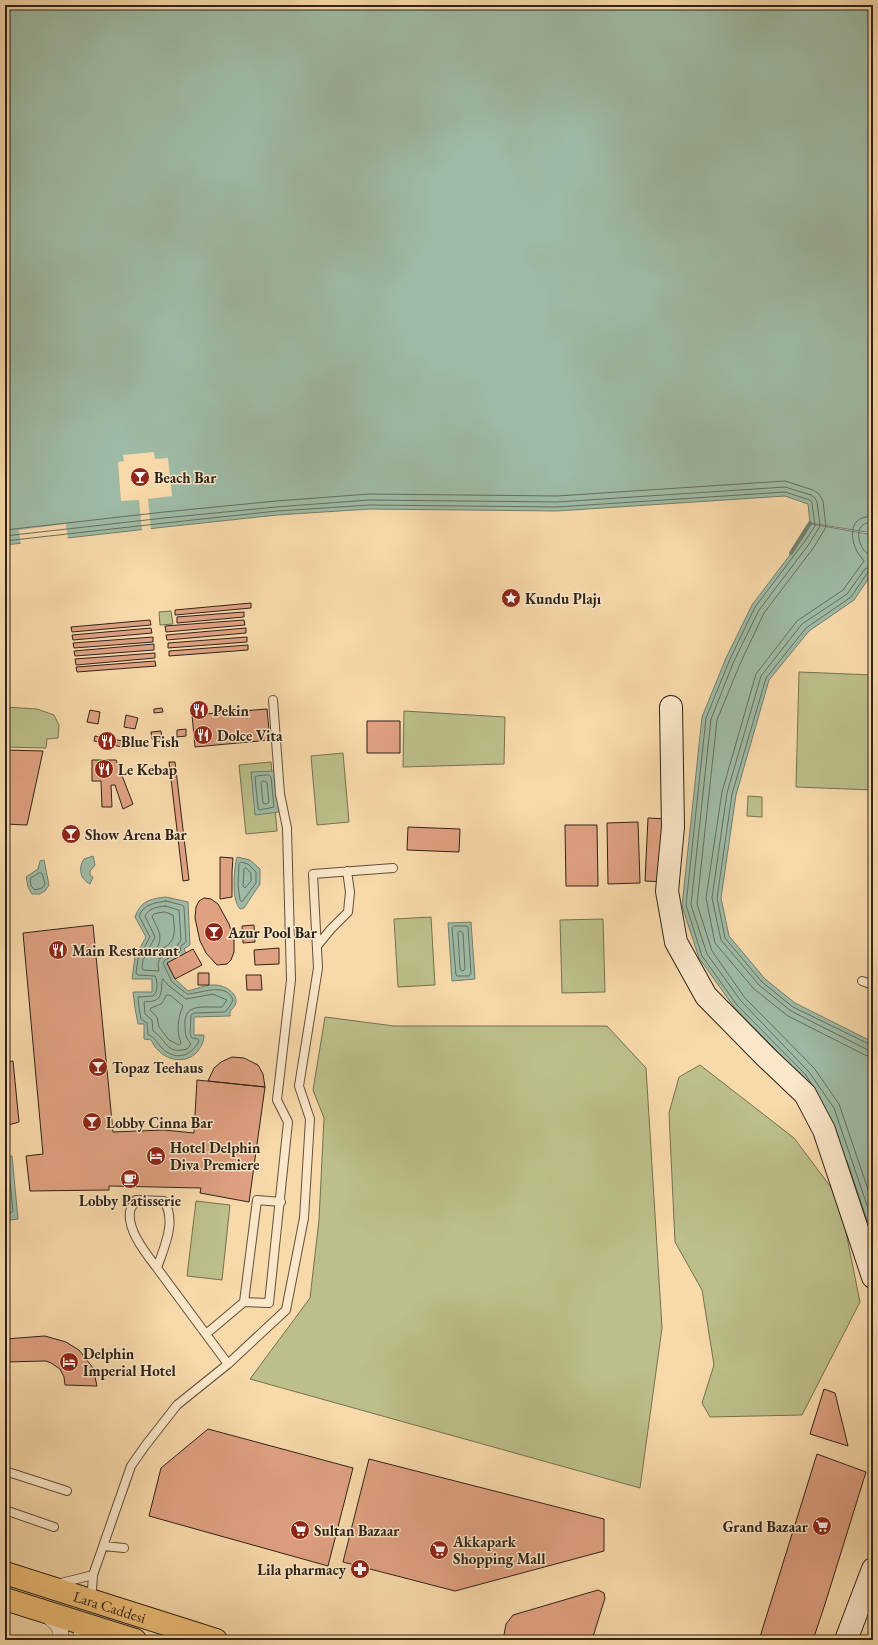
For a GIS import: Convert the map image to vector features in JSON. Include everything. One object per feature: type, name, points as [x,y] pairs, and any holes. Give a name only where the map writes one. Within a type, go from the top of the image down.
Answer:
[{"type":"main road","name":"Lara Caddesi","points":[[5,1573],[216,1640]]},
{"type":"main road","name":"Lara Caddesi","points":[[5,1599],[42,1610],[82,1632],[135,1640]]},
{"type":"street","points":[[671,707],[673,827],[667,891],[676,942],[706,996],[805,1094],[824,1130],[873,1277]]},
{"type":"street","points":[[846,1640],[873,1569]]},
{"type":"street","points":[[42,1610],[59,1626],[61,1636],[60,1640]]},
{"type":"lane","points":[[206,1334],[244,1302],[269,1303],[281,1202],[288,1122],[277,1100],[290,980],[287,828],[280,794],[273,700]]},
{"type":"lane","points":[[95,1601],[92,1590],[93,1574],[131,1466],[144,1446],[177,1405],[228,1364],[286,1310],[304,1218],[310,1119],[299,1086],[318,968],[313,874],[393,868]]},
{"type":"lane","points":[[317,946],[348,912],[350,892],[347,871]]},
{"type":"lane","points":[[862,981],[873,985]]},
{"type":"lane","points":[[157,1268],[171,1221],[169,1209],[164,1201],[136,1200],[130,1209],[130,1220],[138,1242],[157,1268],[228,1364]]},
{"type":"lane","points":[[244,1302],[257,1200],[281,1202]]},
{"type":"lane","points":[[5,1471],[67,1491]]},
{"type":"lane","points":[[5,1510],[54,1527]]},
{"type":"lane","points":[[104,1546],[124,1548]]},
{"type":"lane","points":[[47,1586],[93,1574]]},
{"type":"green space","points":[[171,611],[173,624],[160,625],[159,612]]},
{"type":"green space","points":[[799,672],[873,675],[873,790],[796,787]]},
{"type":"green space","points":[[5,707],[37,709],[54,715],[59,725],[58,738],[47,739],[46,748],[5,747]]},
{"type":"green space","points":[[404,711],[505,717],[504,764],[403,767]]},
{"type":"green space","points":[[343,753],[349,822],[317,825],[311,756]]},
{"type":"green space","points":[[271,762],[277,831],[246,834],[239,765]]},
{"type":"green space","points":[[748,796],[762,797],[762,817],[747,816]]},
{"type":"green space","points":[[431,917],[435,985],[398,987],[394,919]]},
{"type":"green space","points":[[603,919],[605,992],[562,993],[560,920]]},
{"type":"green space","points":[[325,1017],[394,1026],[607,1026],[646,1068],[662,1328],[640,1488],[250,1379],[310,1298],[319,1220],[324,1118],[313,1090]]},
{"type":"green space","points":[[700,1065],[794,1138],[839,1198],[860,1302],[802,1415],[710,1417],[702,1403],[714,1365],[702,1290],[675,1242],[669,1113],[679,1077]]},
{"type":"green space","points":[[196,1201],[230,1205],[222,1280],[187,1276]]},
{"type":"water","points":[[5,5],[873,5],[873,533],[810,523],[808,504],[785,496],[557,511],[370,509],[277,515],[5,545]]},
{"type":"water","points":[[811,524],[868,534],[873,553],[873,572],[854,600],[809,631],[769,680],[736,795],[721,898],[729,936],[765,979],[795,1003],[871,1041],[873,1045],[873,1251],[803,1078],[734,1007],[699,958],[682,906],[702,717],[726,658],[752,605],[802,539]]},
{"type":"water","points":[[275,771],[279,812],[255,815],[251,772]]},
{"type":"water","points":[[93,856],[95,865],[90,871],[90,875],[93,877],[90,884],[82,876],[81,866],[84,859]]},
{"type":"water","points":[[237,857],[250,860],[260,869],[260,884],[244,908],[240,909],[235,898],[234,891],[234,876]]},
{"type":"water","points":[[44,860],[49,885],[45,891],[40,894],[32,894],[28,887],[26,877],[38,869],[40,861]]},
{"type":"water","points":[[166,897],[188,902],[190,945],[184,949],[186,953],[167,964],[175,979],[188,991],[210,985],[224,987],[233,993],[236,1002],[230,1011],[230,1016],[194,1017],[194,1035],[204,1035],[201,1046],[193,1056],[178,1060],[162,1054],[151,1040],[144,1039],[144,1024],[138,1024],[133,992],[152,992],[152,979],[132,979],[135,957],[146,937],[135,917],[137,912],[146,902]]},
{"type":"water","points":[[471,922],[475,979],[452,981],[448,923]]},
{"type":"water","points":[[12,1156],[18,1219],[10,1220],[5,1212],[5,1157]]},
{"type":"pier","points":[[154,452],[155,459],[168,458],[172,496],[148,499],[151,530],[142,531],[139,500],[121,501],[118,462],[124,461],[123,455]]},
{"type":"pier","points":[[66,524],[68,539],[21,545],[19,530]]},
{"type":"building","points":[[251,603],[251,608],[175,615],[175,610]]},
{"type":"building","points":[[244,612],[244,617],[177,623],[177,617]]},
{"type":"building","points":[[150,620],[151,625],[72,632],[71,627]]},
{"type":"building","points":[[244,620],[245,625],[166,632],[165,626]]},
{"type":"building","points":[[151,628],[152,633],[73,640],[72,635]]},
{"type":"building","points":[[246,628],[246,633],[167,640],[166,635]]},
{"type":"building","points":[[153,637],[153,642],[74,648],[73,643]]},
{"type":"building","points":[[247,637],[247,642],[168,648],[168,643]]},
{"type":"building","points":[[154,644],[154,650],[75,656],[74,651]]},
{"type":"building","points":[[248,645],[248,650],[169,656],[169,651]]},
{"type":"building","points":[[155,653],[155,658],[76,665],[75,659]]},
{"type":"building","points":[[155,661],[156,666],[77,672],[76,667]]},
{"type":"building","points":[[162,708],[163,712],[154,713],[154,709]]},
{"type":"building","points":[[267,709],[270,740],[195,747],[192,715]]},
{"type":"building","points":[[90,710],[100,712],[98,724],[87,722]]},
{"type":"building","points":[[126,715],[138,718],[135,729],[124,727]]},
{"type":"building","points":[[367,721],[400,721],[400,753],[367,753]]},
{"type":"building","points":[[186,729],[186,736],[177,737],[177,730]]},
{"type":"building","points":[[161,731],[162,739],[152,739],[151,732]]},
{"type":"building","points":[[95,736],[123,741],[122,747],[94,741]]},
{"type":"building","points":[[5,750],[43,751],[27,825],[5,824]]},
{"type":"building","points":[[92,760],[116,760],[133,804],[123,809],[115,785],[111,785],[112,807],[102,807],[101,781],[92,781]]},
{"type":"building","points":[[169,762],[175,762],[189,880],[183,881]]},
{"type":"building","points":[[648,818],[667,819],[665,882],[645,881]]},
{"type":"building","points":[[638,822],[640,883],[608,884],[607,823]]},
{"type":"building","points":[[565,825],[597,825],[598,886],[566,886]]},
{"type":"building","points":[[408,827],[460,829],[459,852],[407,850]]},
{"type":"building","points":[[220,857],[233,858],[232,897],[220,899]]},
{"type":"building","points":[[204,898],[211,899],[218,904],[229,924],[234,939],[234,952],[231,960],[227,964],[217,965],[206,953],[200,941],[195,918],[196,907],[199,901]]},
{"type":"building","points":[[93,925],[113,1132],[164,1130],[194,1133],[197,1080],[265,1087],[249,1202],[200,1193],[201,1188],[109,1186],[109,1190],[30,1191],[26,1156],[43,1154],[23,933]]},
{"type":"building","points":[[254,925],[255,942],[243,943],[242,926]]},
{"type":"building","points":[[279,948],[279,964],[255,965],[254,950]]},
{"type":"building","points":[[193,949],[202,965],[175,979],[167,963]]},
{"type":"building","points":[[198,973],[209,973],[209,985],[198,985]]},
{"type":"building","points":[[246,975],[261,975],[262,990],[247,990]]},
{"type":"building","points":[[232,1057],[244,1058],[258,1065],[263,1074],[265,1087],[208,1081],[214,1068],[221,1062]]},
{"type":"building","points":[[13,1061],[19,1122],[5,1126],[5,1062]]},
{"type":"building","name":"Delphin Imperial Hotel","points":[[45,1336],[66,1342],[79,1350],[93,1368],[97,1386],[65,1385],[64,1377],[60,1369],[46,1361],[5,1362],[5,1339]]},
{"type":"building","points":[[824,1389],[835,1393],[848,1446],[810,1434]]},
{"type":"building","points":[[208,1429],[353,1468],[328,1566],[149,1516],[161,1468]]},
{"type":"building","name":"Grand Bazaar","points":[[817,1454],[866,1472],[825,1604],[813,1640],[759,1640]]},
{"type":"building","points":[[369,1459],[604,1519],[604,1551],[455,1591],[343,1562]]},
{"type":"building","points":[[598,1590],[604,1593],[605,1598],[592,1640],[503,1640],[506,1624],[513,1615]]},
{"type":"waterway","points":[[791,553],[810,523]]},
{"type":"place","name":"Beach Bar","points":[[140,477]]},
{"type":"place","name":"Kundu Plajı","points":[[511,598]]},
{"type":"place","name":"Pekin","points":[[199,710]]},
{"type":"place","name":"Dolce Vita","points":[[203,735]]},
{"type":"place","name":"Blue Fish","points":[[107,741]]},
{"type":"place","name":"Le Kebap","points":[[104,769]]},
{"type":"place","name":"Show Arena Bar","points":[[71,834]]},
{"type":"place","name":"Azur Pool Bar","points":[[214,932]]},
{"type":"place","name":"Main Restaurant","points":[[58,950]]},
{"type":"place","name":"Topaz Teehaus","points":[[98,1067]]},
{"type":"place","name":"Lobby Cinna Bar","points":[[92,1122]]},
{"type":"place","name":"Hotel Delphin Diva Premiere","points":[[156,1156]]},
{"type":"place","name":"Lobby Patisserie","points":[[130,1179]]},
{"type":"place","name":"Delphin Imperial Hotel","points":[[69,1362]]},
{"type":"place","name":"Grand Bazaar","points":[[822,1526]]},
{"type":"place","name":"Sultan Bazaar","points":[[300,1530]]},
{"type":"place","name":"Akkapark Shopping Mall","points":[[439,1550]]},
{"type":"place","name":"Lila pharmacy","points":[[360,1569]]}]
